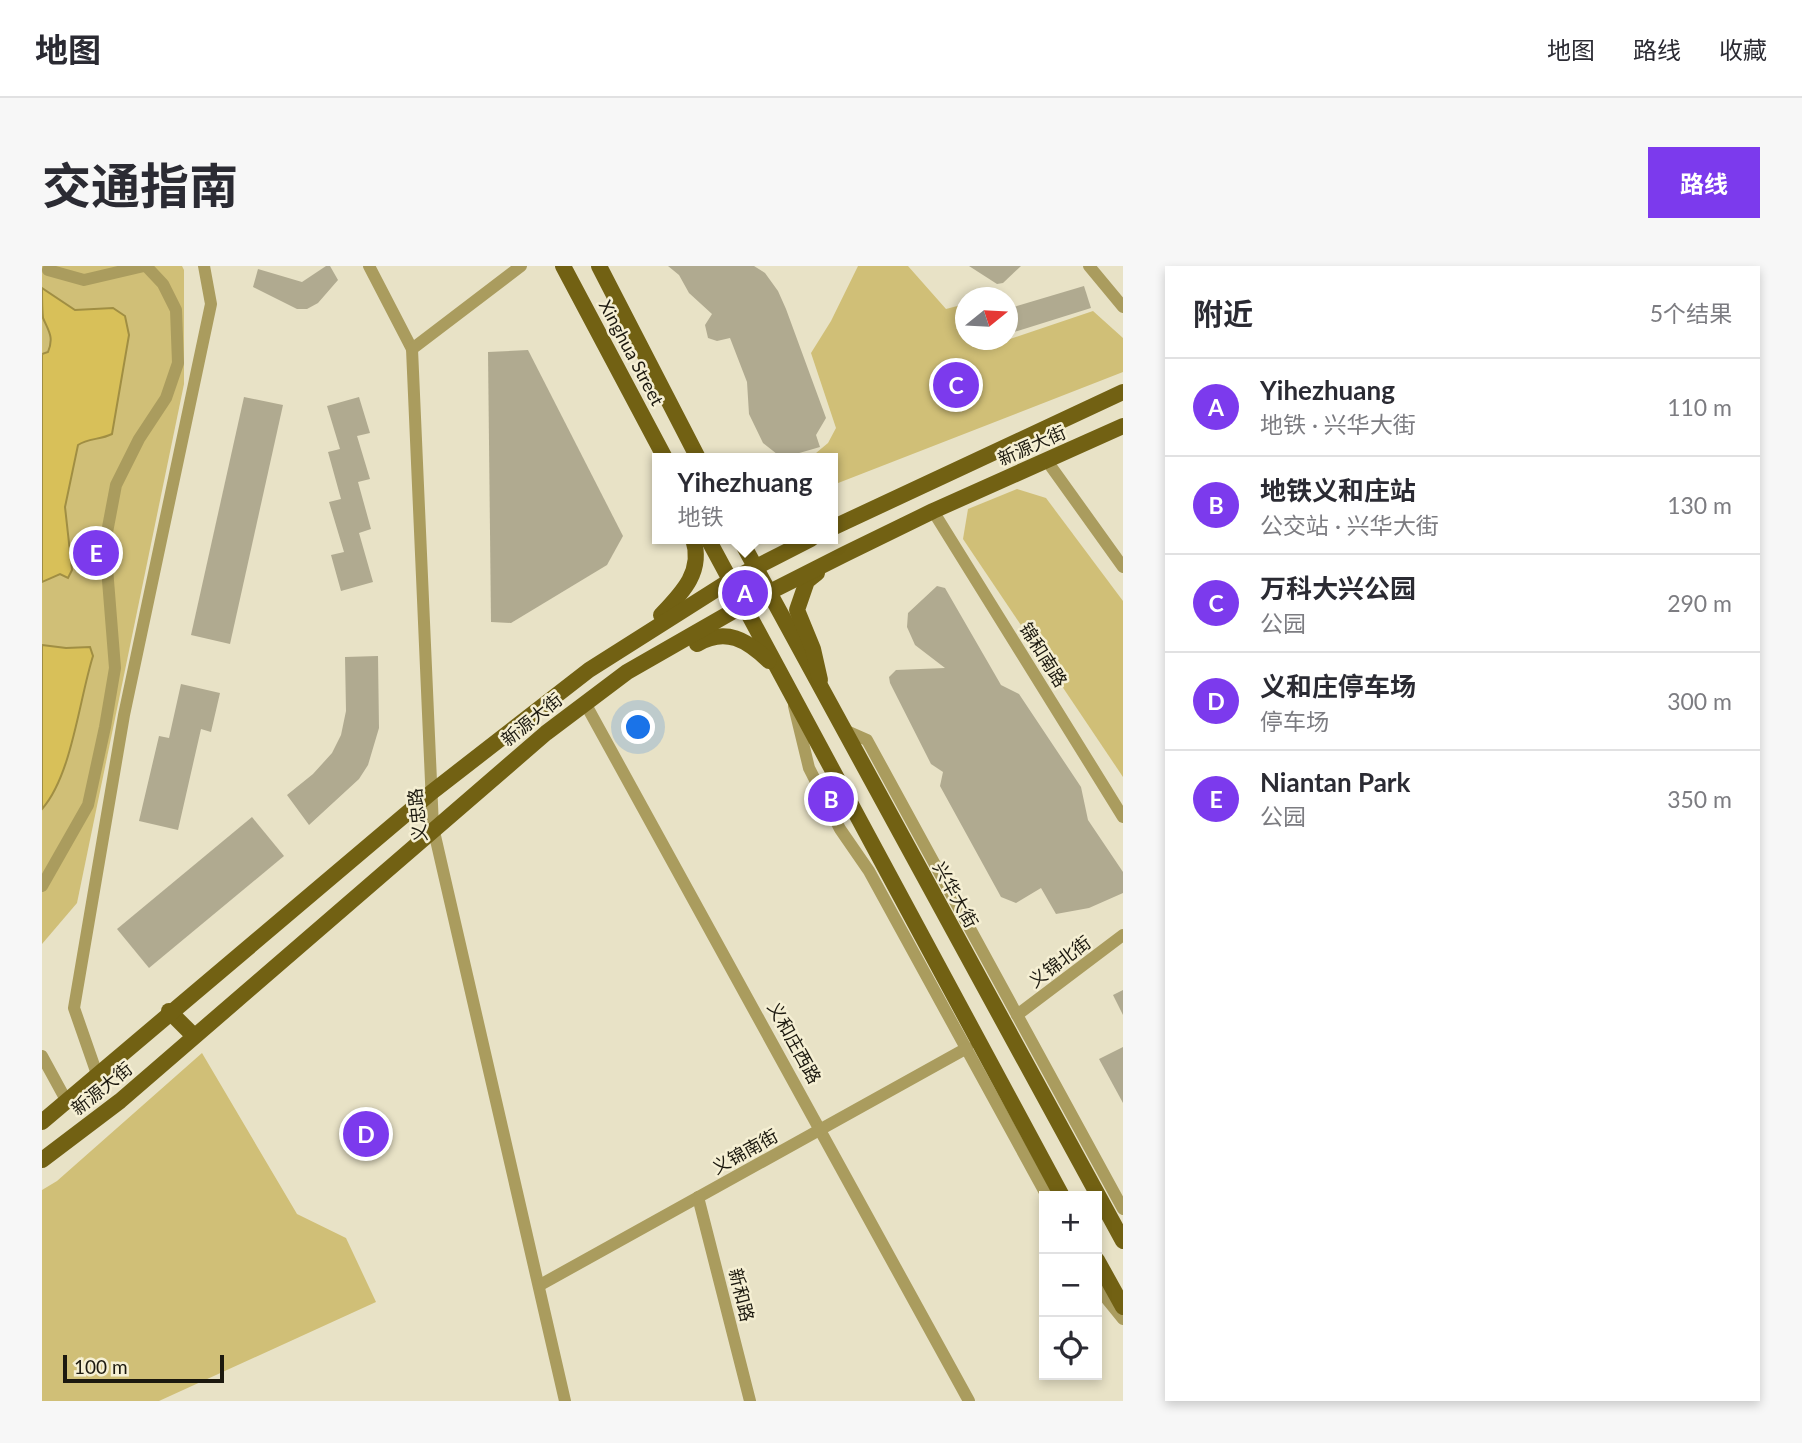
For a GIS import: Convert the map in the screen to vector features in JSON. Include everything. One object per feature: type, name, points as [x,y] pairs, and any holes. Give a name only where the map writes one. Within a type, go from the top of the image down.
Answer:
[{"type":"main road","name":"Xinghua Street","points":[[563,266],[661,453]]},
{"type":"main road","name":"Xinghua Street","points":[[599,266],[695,453]]},
{"type":"main road","points":[[838,525],[1123,392]]},
{"type":"main road","points":[[1064,418],[1075,448]]},
{"type":"main road","name":"新源大街","points":[[42,1160],[120,1101],[433,827],[627,672],[744,605],[855,549],[1123,426]]},
{"type":"main road","points":[[838,513],[877,505]]},
{"type":"main road","points":[[647,631],[689,584],[696,565],[694,544]]},
{"type":"main road","points":[[711,544],[1059,1191]]},
{"type":"main road","points":[[742,544],[754,568]]},
{"type":"main road","points":[[42,1122],[432,792],[589,670],[731,580],[801,544]]},
{"type":"main road","points":[[823,696],[813,649],[797,610],[799,596],[807,581],[855,549]]},
{"type":"main road","name":"兴华大街","points":[[754,568],[1123,1241]]},
{"type":"main road","points":[[627,672],[683,652],[718,635],[734,636],[754,646],[782,673]]},
{"type":"main road","points":[[169,1012],[194,1036]]},
{"type":"main road","points":[[1102,1269],[1123,1307]]},
{"type":"street","points":[[42,886],[88,805],[105,727],[115,668],[105,543],[116,485],[139,439],[166,398],[178,363],[176,310],[163,284],[145,266],[84,280],[47,272]]},
{"type":"street","points":[[97,1074],[74,1008],[124,715],[211,304],[204,266]]},
{"type":"street","points":[[369,266],[412,349],[521,266]]},
{"type":"street","points":[[1088,266],[1123,307]]},
{"type":"street","name":"义忠路","points":[[412,349],[433,827],[565,1401]]},
{"type":"street","points":[[1047,461],[1123,567]]},
{"type":"street","name":"锦和南路","points":[[933,511],[1123,817]]},
{"type":"street","points":[[790,688],[809,768],[840,829],[869,871],[1044,1191]]},
{"type":"street","name":"义和庄西路","points":[[585,703],[822,1129],[969,1401]]},
{"type":"street","points":[[842,729],[867,740],[1123,1209]]},
{"type":"street","name":"义锦北街","points":[[1017,1015],[1123,935]]},
{"type":"street","name":"义锦南街","points":[[540,1285],[967,1048]]},
{"type":"street","points":[[43,1063],[66,1100]]},
{"type":"street","name":"新和路","points":[[698,1197],[750,1401]]},
{"type":"street","points":[[1102,1293],[1123,1319]]},
{"type":"shaded area","points":[[42,266],[182,266],[184,384],[77,903],[42,944]]},
{"type":"shaded area","points":[[858,266],[908,266],[946,309],[955,307],[955,350],[1018,350],[1018,336],[1093,311],[1123,338],[1123,372],[838,483],[838,453],[816,453],[828,443],[836,428],[811,353],[831,321]]},
{"type":"shaded area","points":[[42,288],[75,310],[113,308],[125,316],[129,335],[112,434],[78,445],[65,507],[72,570],[68,578],[60,574],[42,582],[42,354],[48,352],[51,338],[43,318]]},
{"type":"shaded area","points":[[1017,489],[1046,498],[1123,601],[1123,777],[963,539],[968,509]]},
{"type":"shaded area","points":[[42,645],[90,647],[93,656],[68,757],[61,777],[42,809]]},
{"type":"shaded area","points":[[202,1053],[297,1214],[346,1238],[376,1302],[159,1401],[42,1401],[42,1190],[57,1181]]},
{"type":"building","points":[[330,266],[338,280],[318,303],[307,309],[297,309],[253,287],[258,269],[302,282]]},
{"type":"building","points":[[668,266],[754,266],[765,273],[778,291],[786,309],[826,418],[816,435],[820,447],[799,453],[776,453],[763,443],[749,414],[747,382],[730,338],[717,341],[708,338],[705,325],[712,314],[689,293],[679,275]]},
{"type":"building","points":[[969,266],[1021,266],[1003,283],[997,284]]},
{"type":"building","points":[[1084,286],[1091,308],[1018,331],[1018,306]]},
{"type":"building","points":[[528,350],[623,536],[607,565],[511,623],[491,622],[488,352]]},
{"type":"building","points":[[244,397],[283,405],[230,644],[191,635]]},
{"type":"building","points":[[359,397],[370,433],[357,436],[370,479],[358,482],[371,529],[359,533],[373,582],[341,591],[331,555],[344,552],[329,502],[341,499],[328,452],[340,449],[327,406]]},
{"type":"building","points":[[937,586],[945,588],[1001,685],[1019,694],[1081,787],[1088,820],[1123,872],[1123,893],[1089,908],[1056,914],[1041,888],[1016,903],[1001,897],[940,786],[943,772],[931,764],[890,683],[889,677],[896,670],[945,668],[915,645],[907,627],[908,613]]},
{"type":"building","points":[[378,656],[379,728],[368,765],[359,779],[309,825],[287,795],[313,774],[332,753],[341,735],[346,711],[345,657]]},
{"type":"building","points":[[181,684],[220,693],[211,732],[201,729],[178,830],[139,821],[159,736],[169,738]]},
{"type":"building","points":[[252,817],[284,856],[149,968],[117,929]]},
{"type":"building","points":[[1123,990],[1123,1015],[1113,995]]},
{"type":"building","points":[[1123,1047],[1123,1103],[1099,1059]]},
{"type":"place","name":"万科大兴公园","points":[[956,385]]},
{"type":"place","name":"Niantan Park","points":[[96,553]]},
{"type":"place","name":"Yihezhuang","points":[[745,593]]},
{"type":"place","name":"地铁义和庄站","points":[[831,799]]},
{"type":"place","name":"义和庄停车场","points":[[366,1134]]}]
